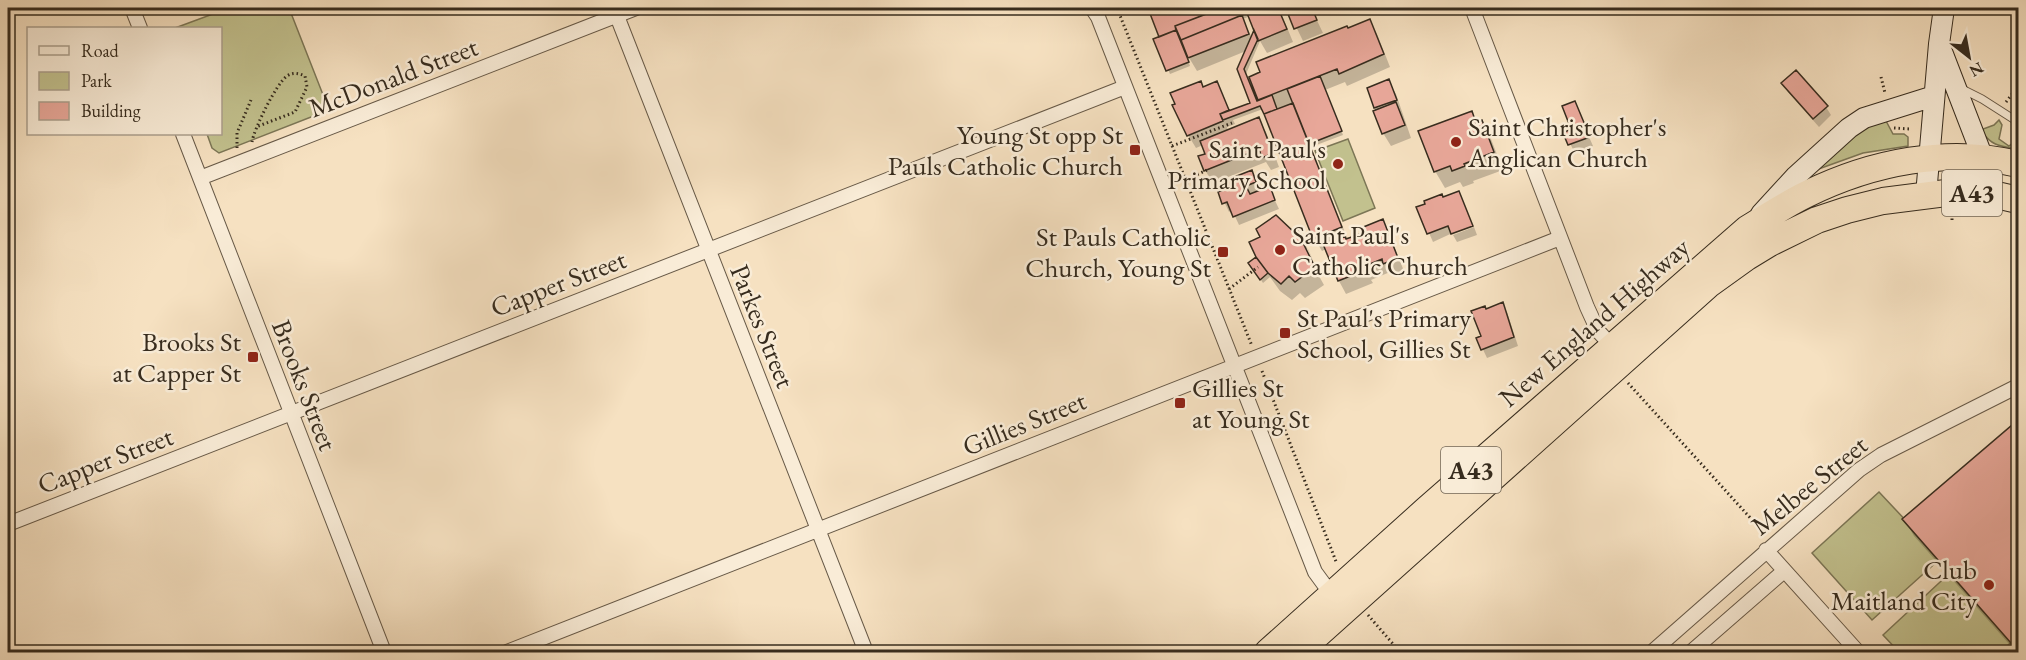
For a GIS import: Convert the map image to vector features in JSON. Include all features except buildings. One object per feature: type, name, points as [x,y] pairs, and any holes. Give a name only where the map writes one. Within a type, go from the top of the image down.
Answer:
[{"type":"highway","name":"New England Highway","points":[[1268,652],[1348,606],[1612,346],[1747,229],[1805,195],[1831,183],[1893,163],[1929,158],[1983,158],[2019,164]]},
{"type":"highway","name":"New England Highway","points":[[1298,652],[1708,285],[1747,256],[1817,220],[1883,201],[1954,192],[2019,200]]},
{"type":"main road","points":[[1926,195],[1944,8]]},
{"type":"main road","points":[[1939,44],[1983,158]]},
{"type":"main road","points":[[1747,229],[1795,177],[1849,128],[1864,118],[1934,96]]},
{"type":"street","points":[[132,8],[140,27]]},
{"type":"street","name":"McDonald Street","points":[[200,178],[636,8]]},
{"type":"street","points":[[1092,8],[1098,17],[1315,572],[1348,606]]},
{"type":"street","points":[[1472,8],[1598,331],[1612,346]]},
{"type":"street","name":"Parkes Street","points":[[617,16],[866,652]]},
{"type":"street","name":"Capper Street","points":[[8,524],[1125,87]]},
{"type":"street","name":"Brooks Street","points":[[183,135],[384,652]]},
{"type":"street","name":"Gillies Street","points":[[507,652],[1560,238]]},
{"type":"street","name":"Melbee Street","points":[[1652,652],[1766,550],[1870,462],[2019,386]]},
{"type":"street","points":[[1766,550],[1851,650]]},
{"type":"street","name":"Melbee Street","points":[[1691,652],[1784,571]]},
{"type":"lane","points":[[1955,86],[1982,99],[2019,122]]},
{"type":"path","points":[[1116,8],[1251,344]]},
{"type":"path","points":[[252,142],[256,127],[282,80],[293,73],[304,76],[307,87],[295,112],[256,127]]},
{"type":"path","points":[[1881,77],[1886,98]]},
{"type":"path","points":[[2006,102],[2013,93]]},
{"type":"path","points":[[237,148],[237,133],[251,100]]},
{"type":"path","points":[[1172,146],[1232,123]]},
{"type":"path","points":[[1223,126],[1225,131]]},
{"type":"path","points":[[1185,180],[1207,170]]},
{"type":"path","points":[[1229,289],[1258,267]]},
{"type":"path","points":[[1261,370],[1337,564]]},
{"type":"path","points":[[1627,382],[1768,537],[1766,550]]},
{"type":"path","points":[[1348,606],[1400,652]]},
{"type":"green space","points":[[229,8],[289,8],[329,110],[219,153],[212,148],[207,135],[222,135],[222,27],[178,27]]},
{"type":"green space","points":[[1885,119],[1893,134],[1904,134],[1908,137],[1908,146],[1863,153],[1813,171],[1867,126]]},
{"type":"green space","points":[[1999,120],[2002,125],[1999,139],[2009,146],[2018,139],[2018,149],[1994,143],[1982,132],[1983,129],[1994,125]]},
{"type":"green space","points":[[1348,139],[1375,208],[1343,221],[1315,151]]},
{"type":"green space","points":[[1879,492],[1941,558],[1872,620],[1812,553]]},
{"type":"green space","points":[[1953,570],[2015,639],[2000,652],[1899,652],[1883,635]]},
{"type":"place","name":"Saint Christopher's Anglican Church","points":[[1456,142]]},
{"type":"place","name":"Young St opp St Pauls Catholic Church","points":[[1135,150]]},
{"type":"place","name":"Saint Paul's Primary School","points":[[1338,164]]},
{"type":"place","name":"Saint Paul's Catholic Church","points":[[1280,250]]},
{"type":"place","name":"St Pauls Catholic Church, Young St","points":[[1223,252]]},
{"type":"place","name":"St Paul's Primary School, Gillies St","points":[[1285,333]]},
{"type":"place","name":"Brooks St at Capper St","points":[[253,357]]},
{"type":"place","name":"Gillies St at Young St","points":[[1180,403]]},
{"type":"place","name":"Club Maitland City","points":[[1989,585]]}]
